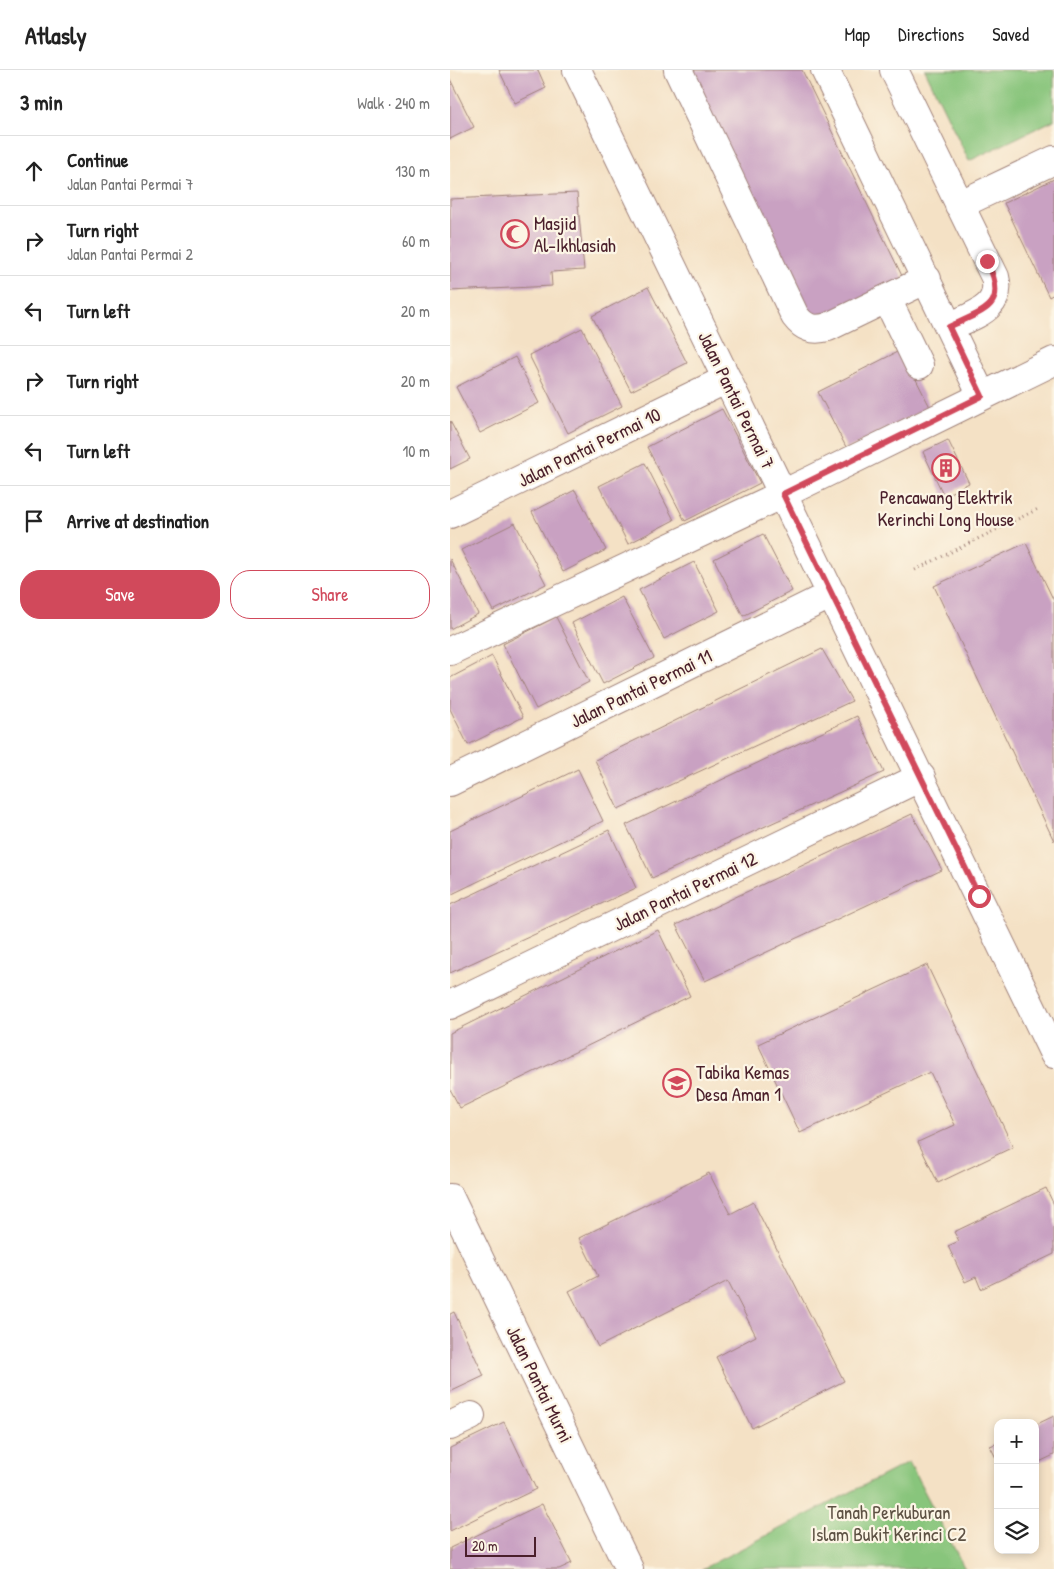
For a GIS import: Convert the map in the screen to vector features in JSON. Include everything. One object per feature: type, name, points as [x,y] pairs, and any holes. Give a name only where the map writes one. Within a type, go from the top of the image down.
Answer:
[{"type":"street","name":"Jalan Pantai Permai 7","points":[[577,70],[1054,1054]]},
{"type":"street","points":[[678,70],[795,316],[801,323],[810,328],[828,327],[927,279]]},
{"type":"street","points":[[825,70],[982,396]]},
{"type":"street","points":[[894,70],[997,286],[996,296],[991,304],[949,327]]},
{"type":"street","points":[[960,205],[1054,160]]},
{"type":"street","points":[[887,299],[919,365]]},
{"type":"street","points":[[450,651],[783,494],[1054,361]]},
{"type":"street","name":"Jalan Pantai Permai 10","points":[[450,514],[727,379]]},
{"type":"street","name":"Jalan Pantai Permai 11","points":[[450,782],[832,594]]},
{"type":"street","name":"Jalan Pantai Permai 12","points":[[450,1005],[921,777]]},
{"type":"street","name":"Jalan Pantai Murni","points":[[450,1198],[629,1569]]},
{"type":"path","points":[[915,570],[1038,509]]},
{"type":"green space","points":[[925,70],[1054,70],[1054,120],[969,161]]},
{"type":"green space","name":"Tanah Perkuburan Islam Bukit Kerinci C2","points":[[909,1462],[965,1569],[702,1569]]},
{"type":"building","points":[[499,70],[538,70],[546,88],[515,103]]},
{"type":"building","points":[[688,70],[802,70],[904,280],[812,325]]},
{"type":"building","points":[[450,79],[474,127],[450,139]]},
{"type":"building","points":[[1054,179],[1054,294],[1049,297],[1004,203]]},
{"type":"building","name":"Masjid Al-Ikhlasiah","points":[[577,193],[584,270],[551,272],[552,286],[450,291],[450,199]]},
{"type":"building","points":[[648,287],[687,363],[631,391],[592,316]]},
{"type":"building","points":[[582,328],[622,406],[568,433],[529,355]]},
{"type":"building","points":[[901,350],[930,407],[847,449],[818,392]]},
{"type":"building","points":[[515,357],[539,403],[480,433],[456,387]]},
{"type":"building","points":[[722,409],[760,483],[685,521],[647,447]]},
{"type":"building","points":[[450,421],[470,459],[450,469]]},
{"type":"building","name":"Pencawang Elektrik Kerinchi Long House","points":[[948,440],[969,483],[944,496],[923,452]]},
{"type":"building","points":[[645,463],[674,520],[628,544],[599,486]]},
{"type":"building","points":[[575,490],[606,550],[563,572],[532,512]]},
{"type":"building","points":[[515,523],[546,584],[493,611],[461,550]]},
{"type":"building","points":[[763,534],[792,591],[743,616],[714,559]]},
{"type":"building","points":[[1026,543],[1054,601],[1054,841],[934,586]]},
{"type":"building","points":[[450,559],[478,614],[450,629]]},
{"type":"building","points":[[694,562],[719,611],[664,639],[639,590]]},
{"type":"building","points":[[622,597],[654,658],[603,684],[572,623]]},
{"type":"building","points":[[556,617],[589,682],[536,709],[503,644]]},
{"type":"building","points":[[822,649],[852,701],[618,809],[595,760]]},
{"type":"building","points":[[492,656],[523,717],[468,745],[450,709],[450,678]]},
{"type":"building","points":[[857,716],[884,772],[652,878],[626,825]]},
{"type":"building","points":[[578,769],[603,821],[450,895],[450,831]]},
{"type":"building","points":[[912,814],[942,870],[705,981],[676,925]]},
{"type":"building","points":[[609,830],[636,888],[450,973],[450,905]]},
{"type":"building","points":[[658,930],[690,996],[460,1108],[450,1089],[450,1033]]},
{"type":"building","points":[[927,965],[1013,1147],[938,1183],[918,1142],[955,1125],[930,1072],[800,1133],[758,1044]]},
{"type":"building","points":[[709,1173],[730,1214],[753,1202],[844,1381],[752,1428],[716,1357],[756,1336],[728,1281],[598,1347],[569,1291],[598,1276],[579,1238]]},
{"type":"building","points":[[1046,1188],[1054,1205],[1054,1254],[981,1289],[976,1277],[965,1282],[948,1246],[959,1241],[954,1232]]},
{"type":"building","points":[[454,1312],[484,1376],[450,1392],[450,1314]]},
{"type":"building","points":[[1054,1416],[1054,1455],[1039,1462],[1039,1423]]},
{"type":"building","points":[[504,1422],[536,1489],[450,1531],[450,1448]]},
{"type":"building","points":[[994,1444],[994,1454],[990,1446]]},
{"type":"building","points":[[542,1504],[572,1563],[559,1569],[450,1569],[450,1548]]},
{"type":"place","name":"Masjid Al-Ikhlasiah","points":[[515,234]]},
{"type":"place","name":"Pencawang Elektrik Kerinchi Long House","points":[[946,468]]},
{"type":"place","name":"Tabika Kemas Desa Aman 1","points":[[677,1083]]},
{"type":"route","points":[[979,896],[783,494],[982,396],[949,327],[983,310],[991,304],[996,296],[997,286],[987,261]]}]
